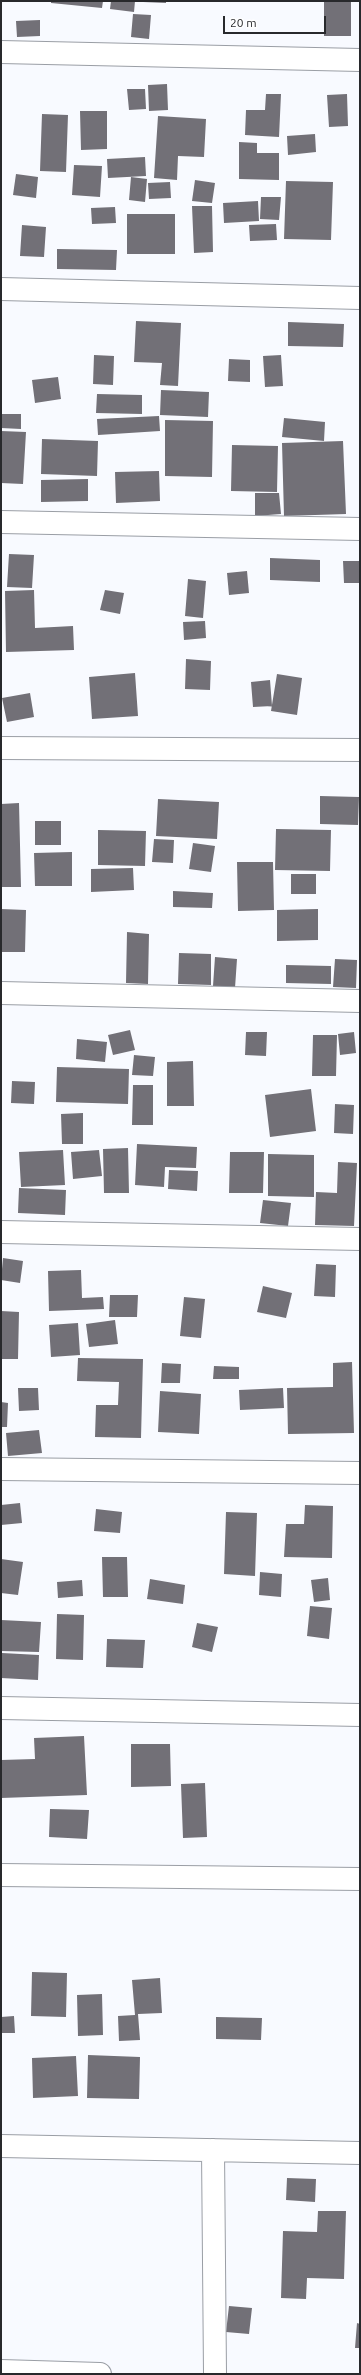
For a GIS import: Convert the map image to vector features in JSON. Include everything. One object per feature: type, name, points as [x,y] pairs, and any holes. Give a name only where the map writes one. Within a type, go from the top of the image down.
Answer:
[{"type":"street","points":[[1,52],[360,60]]},
{"type":"street","points":[[1,289],[360,298]]},
{"type":"street","points":[[1,522],[360,529]]},
{"type":"street","points":[[1,748],[360,750]]},
{"type":"street","points":[[1,993],[360,1001]]},
{"type":"street","points":[[1,1232],[360,1239]]},
{"type":"street","points":[[1,1468],[360,1474]]},
{"type":"street","points":[[1,1708],[360,1715]]},
{"type":"street","points":[[1,1875],[360,1878]]},
{"type":"street","points":[[1,2146],[360,2153]]},
{"type":"street","points":[[213,2150],[215,2374]]},
{"type":"street","points":[[1,2371],[100,2374]]},
{"type":"building","points":[[51,1],[103,1],[102,8],[51,3]]},
{"type":"building","points":[[111,1],[135,1],[134,12],[110,9]]},
{"type":"building","points":[[166,1],[166,3],[143,2]]},
{"type":"building","points":[[324,1],[351,1],[351,36],[324,36]]},
{"type":"building","points":[[133,14],[151,15],[149,39],[131,37]]},
{"type":"building","points":[[40,20],[40,36],[17,37],[16,21]]},
{"type":"building","points":[[167,84],[168,110],[149,111],[148,85]]},
{"type":"building","points":[[127,89],[145,89],[146,109],[129,110]]},
{"type":"building","points":[[266,94],[281,94],[279,137],[245,135],[246,110],[265,110]]},
{"type":"building","points":[[347,94],[348,126],[329,127],[327,95]]},
{"type":"building","points":[[80,111],[107,111],[107,149],[81,150]]},
{"type":"building","points":[[42,114],[68,115],[66,172],[40,171]]},
{"type":"building","points":[[158,116],[206,119],[204,157],[178,156],[177,180],[154,178]]},
{"type":"building","points":[[315,134],[316,152],[288,155],[287,136]]},
{"type":"building","points":[[239,142],[257,143],[257,153],[279,153],[279,180],[239,179]]},
{"type":"building","points":[[145,157],[146,176],[108,178],[107,159]]},
{"type":"building","points":[[74,165],[102,166],[100,197],[72,195]]},
{"type":"building","points":[[16,174],[38,177],[36,198],[13,195]]},
{"type":"building","points":[[131,177],[147,179],[145,202],[129,200]]},
{"type":"building","points":[[195,180],[215,183],[212,203],[192,201]]},
{"type":"building","points":[[286,181],[333,182],[331,240],[284,239]]},
{"type":"building","points":[[170,182],[171,198],[149,199],[148,183]]},
{"type":"building","points":[[261,197],[281,197],[279,220],[260,219]]},
{"type":"building","points":[[258,201],[259,221],[224,223],[223,203]]},
{"type":"building","points":[[192,206],[212,206],[213,252],[194,253]]},
{"type":"building","points":[[115,207],[116,223],[92,224],[91,208]]},
{"type":"building","points":[[127,214],[175,214],[175,254],[127,254]]},
{"type":"building","points":[[276,224],[277,240],[250,241],[249,225]]},
{"type":"building","points":[[22,225],[46,227],[44,257],[20,256]]},
{"type":"building","points":[[57,249],[117,250],[116,270],[57,269]]},
{"type":"building","points":[[136,321],[181,323],[178,386],[160,385],[162,363],[134,362]]},
{"type":"building","points":[[288,322],[344,324],[343,347],[288,346]]},
{"type":"building","points":[[94,355],[114,356],[113,385],[93,384]]},
{"type":"building","points":[[281,355],[283,386],[265,387],[263,356]]},
{"type":"building","points":[[229,359],[250,360],[250,382],[228,381]]},
{"type":"building","points":[[58,377],[61,399],[35,403],[32,380]]},
{"type":"building","points":[[161,390],[209,392],[208,417],[160,415]]},
{"type":"building","points":[[97,394],[142,395],[142,414],[96,413]]},
{"type":"building","points":[[1,414],[21,414],[21,429],[1,428]]},
{"type":"building","points":[[159,416],[160,431],[98,435],[97,419]]},
{"type":"building","points":[[284,418],[325,422],[324,441],[282,437]]},
{"type":"building","points":[[165,420],[213,421],[212,477],[165,476]]},
{"type":"building","points":[[1,431],[26,432],[23,484],[1,483]]},
{"type":"building","points":[[42,439],[98,441],[97,476],[41,474]]},
{"type":"building","points":[[343,441],[346,514],[284,516],[282,443]]},
{"type":"building","points":[[232,445],[278,446],[277,492],[231,491]]},
{"type":"building","points":[[159,471],[160,501],[116,503],[115,472]]},
{"type":"building","points":[[88,479],[88,501],[41,502],[41,480]]},
{"type":"building","points":[[255,493],[279,493],[281,514],[255,516]]},
{"type":"building","points":[[9,554],[34,555],[32,588],[7,587]]},
{"type":"building","points":[[270,558],[320,560],[320,582],[270,580]]},
{"type":"building","points":[[343,561],[360,561],[360,583],[344,583]]},
{"type":"building","points":[[247,571],[249,593],[229,595],[227,573]]},
{"type":"building","points":[[188,579],[206,581],[203,618],[185,616]]},
{"type":"building","points":[[34,590],[35,628],[73,626],[74,650],[6,652],[5,591]]},
{"type":"building","points":[[105,590],[124,593],[120,614],[100,610]]},
{"type":"building","points":[[205,621],[206,638],[184,640],[183,622]]},
{"type":"building","points":[[186,659],[211,661],[210,690],[185,689]]},
{"type":"building","points":[[135,673],[138,716],[92,719],[89,677]]},
{"type":"building","points":[[277,674],[302,678],[297,715],[271,711]]},
{"type":"building","points":[[270,680],[272,706],[253,707],[251,682]]},
{"type":"building","points":[[30,693],[34,717],[7,722],[2,698]]},
{"type":"building","points":[[320,796],[359,797],[358,825],[320,824]]},
{"type":"building","points":[[158,799],[219,802],[217,839],[156,836]]},
{"type":"building","points":[[19,803],[21,887],[1,887],[1,804]]},
{"type":"building","points":[[35,821],[61,821],[61,845],[35,845]]},
{"type":"building","points":[[276,829],[331,830],[330,871],[275,870]]},
{"type":"building","points":[[98,830],[146,831],[145,866],[98,865]]},
{"type":"building","points":[[154,839],[174,840],[173,863],[152,862]]},
{"type":"building","points":[[193,843],[215,846],[211,872],[189,869]]},
{"type":"building","points":[[72,852],[72,886],[35,886],[34,853]]},
{"type":"building","points":[[237,862],[273,862],[274,910],[238,911]]},
{"type":"building","points":[[133,868],[134,890],[91,892],[91,869]]},
{"type":"building","points":[[291,874],[316,874],[316,894],[291,894]]},
{"type":"building","points":[[173,891],[213,893],[212,908],[173,907]]},
{"type":"building","points":[[1,909],[26,910],[25,952],[1,952]]},
{"type":"building","points":[[318,909],[318,940],[277,941],[277,910]]},
{"type":"building","points":[[127,932],[149,934],[148,984],[126,983]]},
{"type":"building","points":[[179,953],[211,954],[211,985],[178,984]]},
{"type":"building","points":[[215,957],[237,959],[235,988],[213,986]]},
{"type":"building","points":[[335,959],[357,960],[356,988],[333,987]]},
{"type":"building","points":[[286,965],[331,966],[331,984],[286,983]]},
{"type":"building","points":[[130,1030],[135,1050],[113,1055],[108,1035]]},
{"type":"building","points":[[246,1032],[267,1032],[266,1056],[245,1055]]},
{"type":"building","points":[[354,1032],[356,1053],[340,1055],[338,1034]]},
{"type":"building","points":[[313,1035],[337,1035],[336,1076],[312,1076]]},
{"type":"building","points":[[77,1039],[107,1042],[105,1062],[76,1059]]},
{"type":"building","points":[[134,1055],[155,1057],[153,1076],[132,1075]]},
{"type":"building","points":[[193,1061],[194,1106],[167,1106],[167,1062]]},
{"type":"building","points":[[57,1067],[129,1069],[128,1104],[56,1102]]},
{"type":"building","points":[[12,1081],[35,1082],[34,1104],[11,1103]]},
{"type":"building","points":[[133,1085],[153,1085],[153,1125],[132,1125]]},
{"type":"building","points":[[311,1089],[316,1131],[270,1137],[265,1095]]},
{"type":"building","points":[[335,1104],[354,1105],[353,1134],[334,1133]]},
{"type":"building","points":[[83,1113],[83,1144],[62,1144],[61,1114]]},
{"type":"building","points":[[137,1144],[197,1147],[196,1168],[165,1167],[164,1187],[135,1185]]},
{"type":"building","points":[[128,1148],[129,1193],[104,1193],[103,1149]]},
{"type":"building","points":[[63,1150],[65,1185],[21,1187],[19,1152]]},
{"type":"building","points":[[99,1150],[102,1176],[73,1179],[71,1152]]},
{"type":"building","points":[[230,1152],[264,1152],[263,1193],[229,1193]]},
{"type":"building","points":[[268,1154],[314,1155],[314,1197],[268,1196]]},
{"type":"building","points":[[338,1162],[357,1163],[354,1226],[315,1225],[316,1192],[337,1193]]},
{"type":"building","points":[[169,1170],[198,1171],[197,1191],[168,1189]]},
{"type":"building","points":[[19,1188],[66,1190],[65,1215],[18,1213]]},
{"type":"building","points":[[263,1200],[291,1203],[288,1226],[260,1223]]},
{"type":"building","points":[[3,1258],[23,1261],[20,1283],[1,1280]]},
{"type":"building","points":[[316,1264],[336,1265],[335,1297],[314,1296]]},
{"type":"building","points":[[81,1270],[82,1298],[103,1297],[104,1309],[49,1311],[48,1271]]},
{"type":"building","points":[[263,1286],[292,1293],[286,1318],[257,1312]]},
{"type":"building","points":[[110,1295],[138,1295],[137,1317],[109,1317]]},
{"type":"building","points":[[184,1297],[205,1299],[201,1338],[180,1336]]},
{"type":"building","points":[[1,1311],[19,1312],[18,1359],[1,1359]]},
{"type":"building","points":[[115,1320],[118,1344],[89,1347],[86,1324]]},
{"type":"building","points":[[78,1323],[80,1355],[51,1357],[49,1325]]},
{"type":"building","points":[[78,1358],[143,1359],[141,1438],[95,1437],[96,1405],[118,1405],[119,1382],[77,1381]]},
{"type":"building","points":[[352,1362],[354,1433],[288,1434],[287,1388],[333,1387],[333,1363]]},
{"type":"building","points":[[162,1363],[181,1364],[180,1383],[161,1383]]},
{"type":"building","points":[[214,1366],[239,1367],[239,1379],[213,1379]]},
{"type":"building","points":[[18,1388],[38,1388],[39,1410],[19,1411]]},
{"type":"building","points":[[283,1388],[284,1408],[240,1410],[239,1390]]},
{"type":"building","points":[[160,1391],[201,1394],[199,1434],[158,1432]]},
{"type":"building","points":[[1,1402],[8,1403],[7,1427],[1,1427]]},
{"type":"building","points":[[39,1430],[42,1453],[8,1456],[6,1433]]},
{"type":"building","points":[[20,1503],[22,1523],[1,1525],[1,1505]]},
{"type":"building","points":[[305,1505],[333,1506],[332,1558],[284,1557],[286,1524],[304,1524]]},
{"type":"building","points":[[96,1509],[122,1512],[120,1533],[94,1531]]},
{"type":"building","points":[[226,1512],[257,1513],[255,1576],[224,1574]]},
{"type":"building","points":[[102,1557],[127,1557],[128,1597],[103,1597]]},
{"type":"building","points":[[1,1559],[23,1562],[18,1595],[1,1593]]},
{"type":"building","points":[[260,1572],[282,1574],[281,1597],[259,1595]]},
{"type":"building","points":[[328,1578],[330,1600],[314,1602],[311,1580]]},
{"type":"building","points":[[150,1579],[185,1585],[183,1604],[147,1599]]},
{"type":"building","points":[[82,1580],[83,1596],[58,1598],[57,1582]]},
{"type":"building","points":[[310,1606],[332,1608],[329,1639],[307,1636]]},
{"type":"building","points":[[57,1614],[84,1615],[83,1660],[56,1659]]},
{"type":"building","points":[[1,1620],[41,1622],[39,1652],[1,1651]]},
{"type":"building","points":[[197,1623],[218,1627],[212,1652],[192,1647]]},
{"type":"building","points":[[107,1639],[145,1640],[143,1668],[106,1667]]},
{"type":"building","points":[[2,1653],[39,1655],[38,1680],[1,1678]]},
{"type":"building","points":[[84,1736],[87,1795],[1,1798],[1,1760],[35,1759],[34,1738]]},
{"type":"building","points":[[131,1744],[170,1744],[171,1786],[131,1787]]},
{"type":"building","points":[[205,1783],[207,1837],[183,1838],[181,1784]]},
{"type":"building","points":[[50,1809],[89,1810],[87,1839],[49,1837]]},
{"type":"building","points":[[32,1972],[67,1973],[66,2017],[31,2016]]},
{"type":"building","points":[[160,1978],[162,2013],[138,2014],[140,2040],[119,2041],[118,2016],[135,2015],[132,1980]]},
{"type":"building","points":[[102,1994],[103,2035],[78,2036],[77,1995]]},
{"type":"building","points":[[14,2016],[15,2033],[1,2033],[1,2017]]},
{"type":"building","points":[[216,2017],[262,2018],[261,2040],[216,2039]]},
{"type":"building","points":[[88,2055],[140,2057],[139,2099],[87,2098]]},
{"type":"building","points":[[76,2056],[78,2096],[33,2098],[32,2058]]},
{"type":"building","points":[[287,2178],[316,2179],[315,2202],[286,2200]]},
{"type":"building","points":[[318,2211],[346,2211],[344,2279],[307,2278],[306,2299],[281,2298],[283,2231],[317,2232]]},
{"type":"building","points":[[229,2306],[252,2308],[249,2334],[226,2332]]},
{"type":"building","points":[[357,2323],[360,2324],[360,2348],[355,2348]]}]
